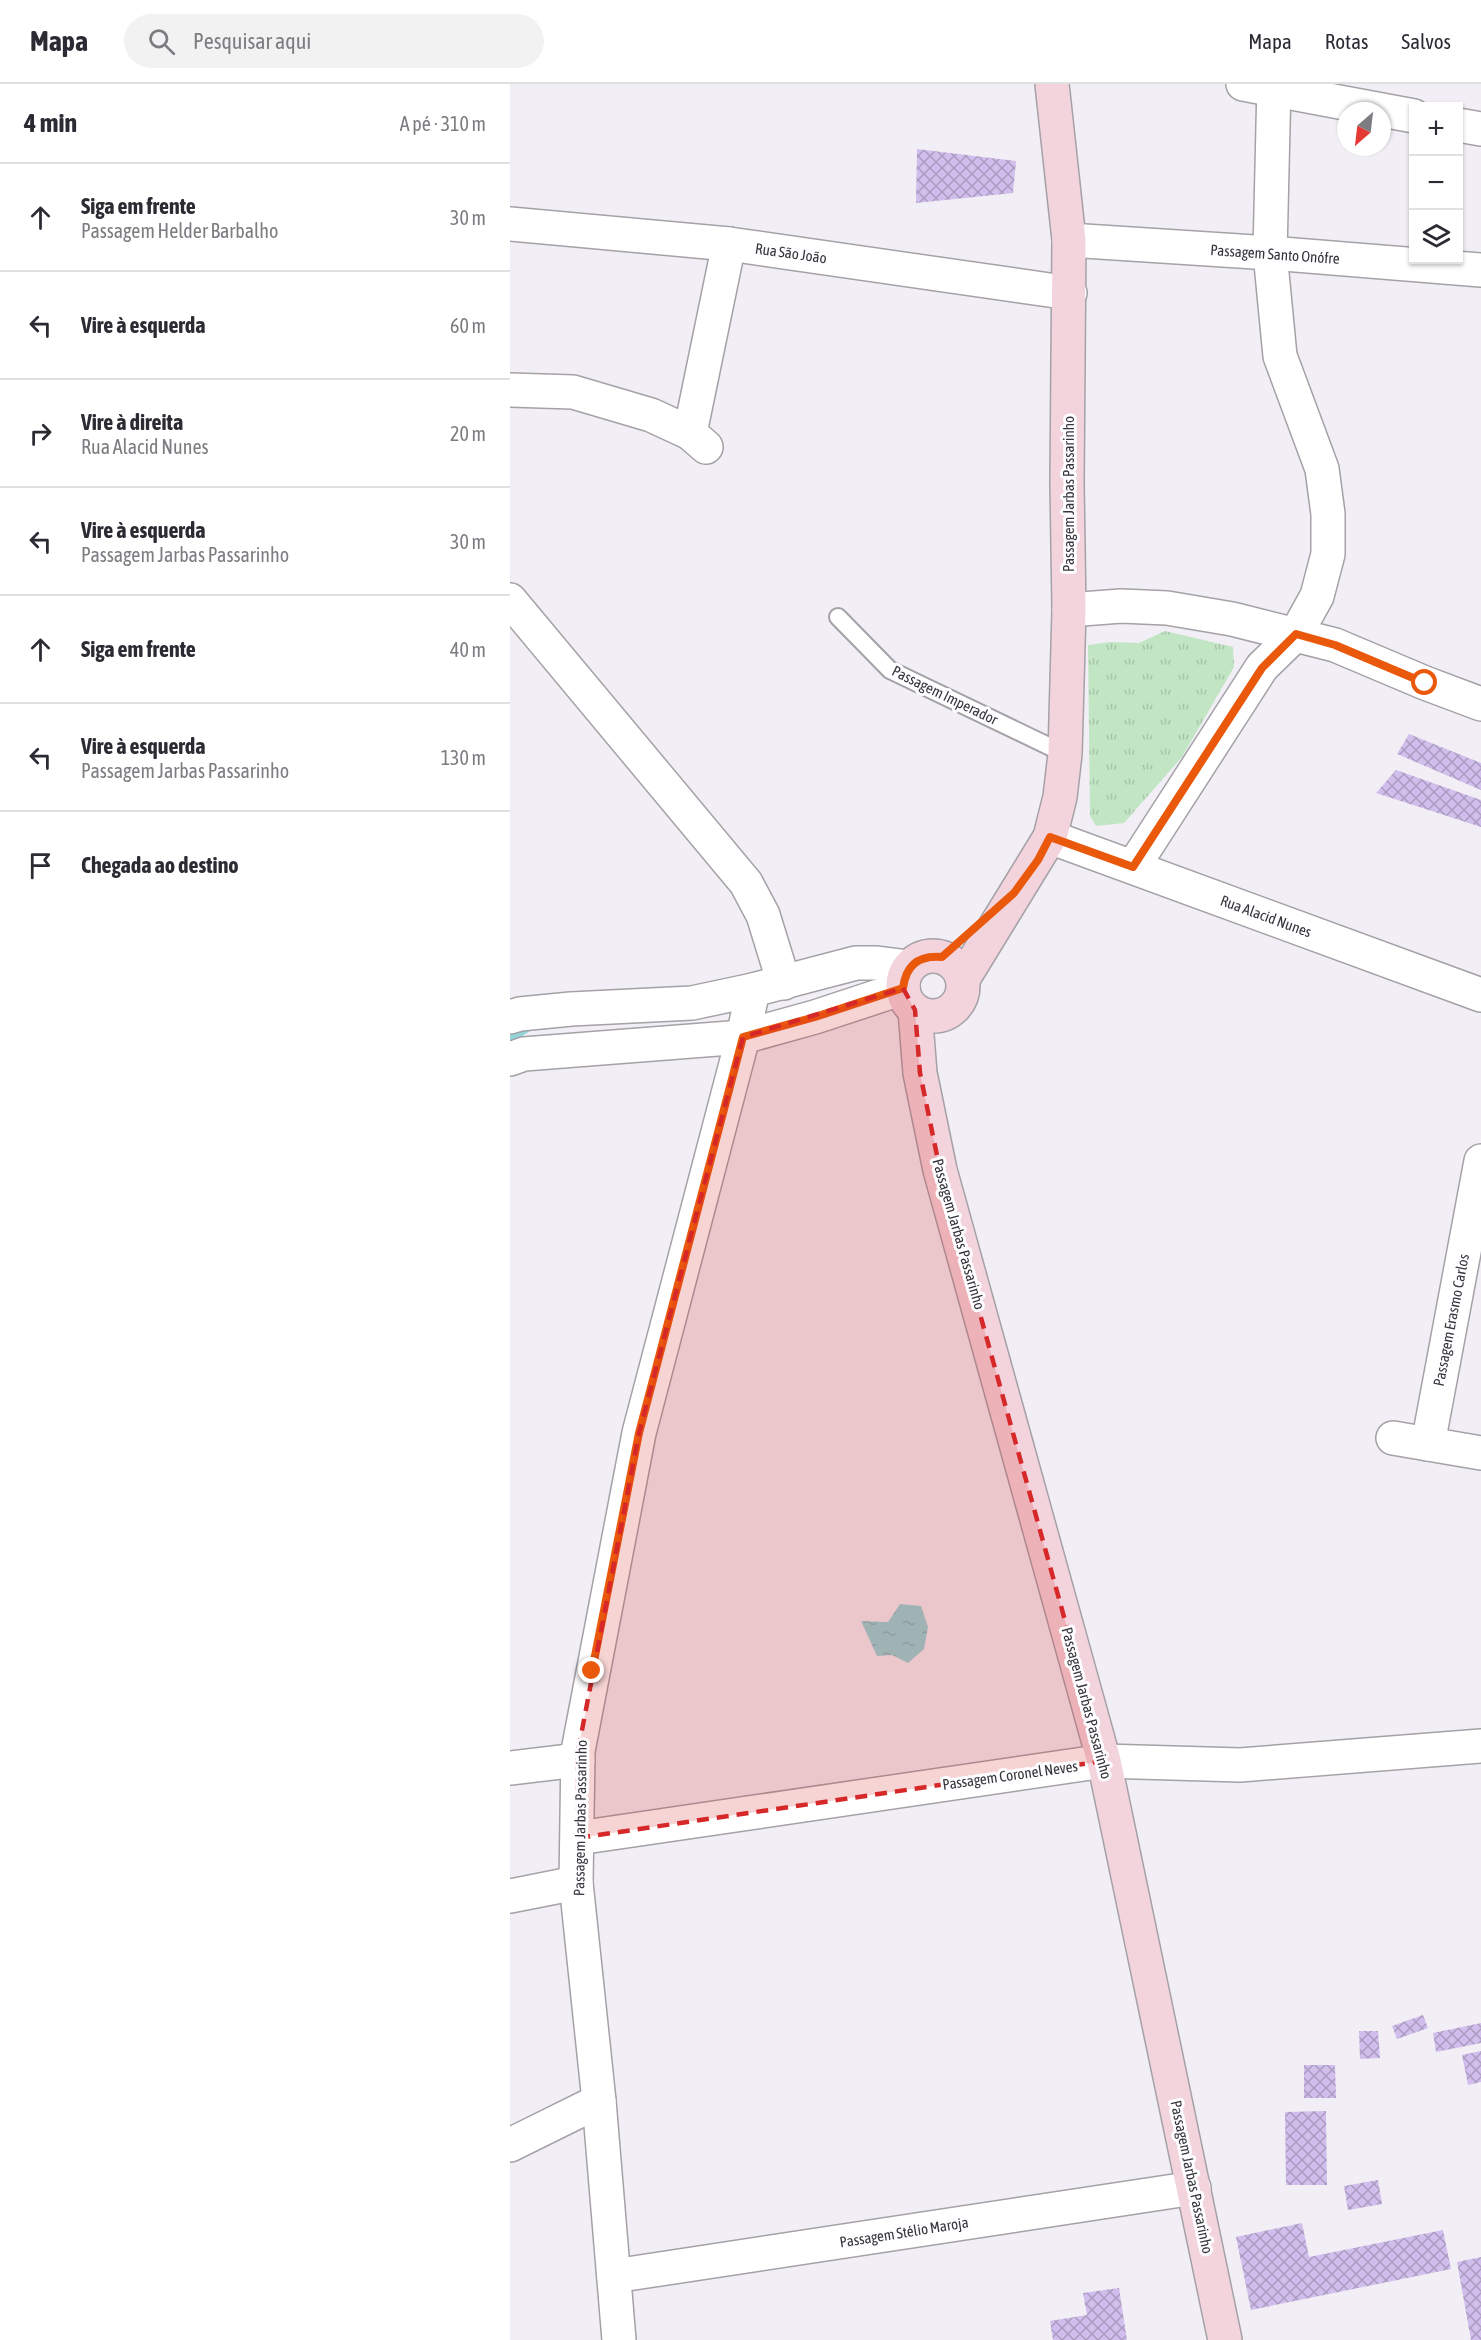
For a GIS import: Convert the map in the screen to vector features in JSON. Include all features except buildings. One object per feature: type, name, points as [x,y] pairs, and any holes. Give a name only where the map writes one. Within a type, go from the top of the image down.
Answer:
[{"type":"main road","name":"Passagem Jarbas Passarinho","points":[[1052,84],[1069,240],[1070,293],[1067,483],[1069,610],[1065,754],[1060,797],[1050,837],[1038,860],[952,968],[963,994],[955,1008],[917,995],[920,1073],[940,1170],[1104,1761],[1225,2340]]},
{"type":"main road","points":[[917,995],[919,959],[930,956],[952,968]]},
{"type":"street","points":[[1133,867],[1262,668],[1296,634],[1317,596],[1328,554],[1328,514],[1322,469],[1280,356],[1270,253],[1263,86],[1409,115]]},
{"type":"street","points":[[1463,126],[1481,129]]},
{"type":"street","name":"Rua São João","points":[[510,224],[729,244],[1070,293]]},
{"type":"street","name":"Passagem Santo Onófre","points":[[1069,240],[1481,270]]},
{"type":"street","points":[[510,390],[573,392],[651,414],[698,440],[729,244]]},
{"type":"street","points":[[510,600],[746,884],[763,915],[784,983]]},
{"type":"street","points":[[1069,610],[1121,606],[1167,608],[1232,619],[1335,645],[1481,704]]},
{"type":"street","name":"Rua Alacid Nunes","points":[[1050,837],[1481,995]]},
{"type":"street","points":[[510,1017],[571,1009],[692,1003],[784,983],[856,963],[877,963],[917,995]]},
{"type":"street","name":"Passagem Jarbas Passarinho","points":[[620,2340],[599,2101],[576,1883],[578,1760],[594,1660],[639,1433],[743,1037],[753,990]]},
{"type":"street","points":[[510,1059],[524,1053],[743,1037],[815,1017],[917,995]]},
{"type":"street","name":"Passagem Erasmo Carlos","points":[[1428,1444],[1481,1161]]},
{"type":"street","points":[[1393,1438],[1481,1453]]},
{"type":"street","name":"Passagem Coronel Neves","points":[[578,1838],[1104,1761],[1240,1765],[1481,1746]]},
{"type":"street","points":[[510,1768],[578,1760]]},
{"type":"street","points":[[510,1896],[576,1883]]},
{"type":"street","points":[[510,2145],[599,2101]]},
{"type":"street","name":"Passagem Stélio Maroja","points":[[614,2276],[1194,2188]]},
{"type":"lane","name":"Passagem Imperador","points":[[838,617],[890,669],[1065,754]]},
{"type":"highlighted area","points":[[903,988],[915,1010],[920,1073],[940,1170],[1104,1761],[578,1838],[578,1751],[639,1433],[743,1037]]},
{"type":"green space","points":[[1165,631],[1233,647],[1234,667],[1182,757],[1124,823],[1096,826],[1090,816],[1088,645],[1110,642],[1139,643]]},
{"type":"water","points":[[900,1604],[921,1606],[928,1627],[924,1649],[908,1663],[892,1655],[877,1656],[861,1621],[888,1622]]},
{"type":"waterway","points":[[510,1038],[530,1025]]},
{"type":"route","points":[[592,1671],[639,1433],[743,1037],[815,1017],[903,988],[904,977],[909,967],[919,959],[930,956],[942,957],[1014,893],[1038,860],[1050,837],[1133,867],[1262,668],[1296,634],[1335,645],[1425,683]]}]
